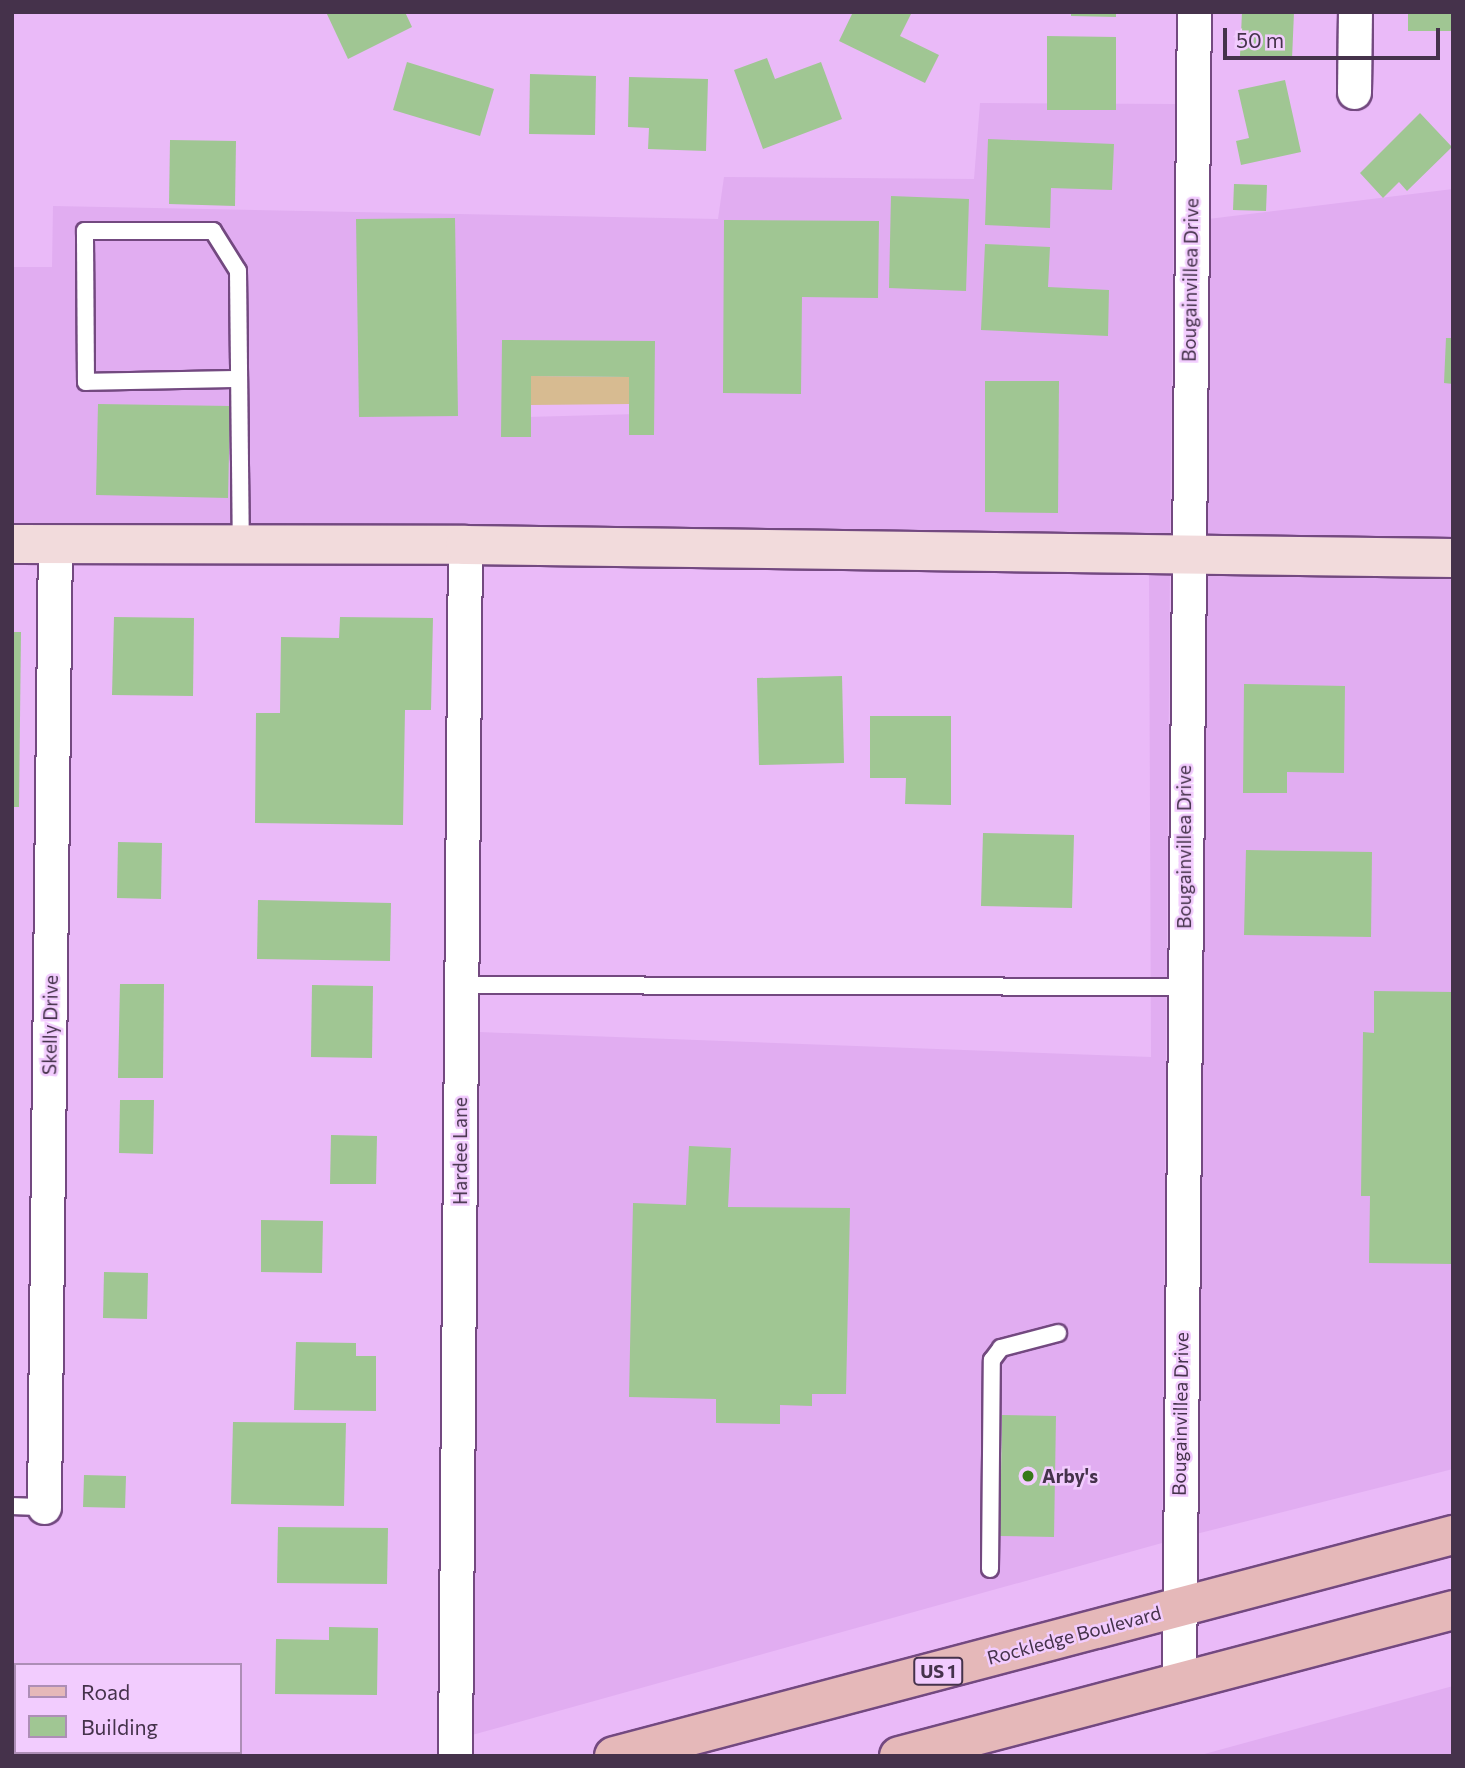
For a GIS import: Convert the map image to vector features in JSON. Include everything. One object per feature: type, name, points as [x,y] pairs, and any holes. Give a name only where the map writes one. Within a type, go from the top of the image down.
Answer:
[{"type":"main road","name":"Rockledge Boulevard","points":[[614,1756],[1453,1535]]},
{"type":"main road","points":[[900,1756],[1453,1611]]},
{"type":"street","name":"Bougainvillea Drive","points":[[1179,1682],[1183,987],[1194,12]]},
{"type":"street","points":[[1354,92],[1355,12]]},
{"type":"street","name":"Skelly Drive","points":[[28,1507],[55,542]]},
{"type":"street","points":[[12,544],[465,545],[1453,558]]},
{"type":"street","name":"Hardee Lane","points":[[455,1756],[465,545]]},
{"type":"lane","points":[[239,380],[86,382],[85,231],[213,231],[239,271],[241,544]]},
{"type":"lane","points":[[461,985],[1183,987]]},
{"type":"lane","points":[[990,1569],[992,1360],[1001,1348],[1058,1333]]},
{"type":"shaded area","points":[[980,103],[1175,104],[1170,541],[12,528],[12,267],[52,267],[53,206],[718,219],[724,177],[974,179]],"holes":[[[532,364],[643,377],[637,414],[527,417]]]},
{"type":"shaded area","points":[[1453,189],[1453,543],[1204,541],[1208,219]]},
{"type":"shaded area","points":[[531,376],[629,377],[629,404],[531,405]]},
{"type":"shaded area","points":[[1149,570],[1170,570],[1162,1543],[472,1735],[478,1005],[479,1032],[1151,1057]]},
{"type":"shaded area","points":[[1203,571],[1453,573],[1453,1469],[1196,1534]]},
{"type":"shaded area","points":[[1453,1686],[1453,1756],[1197,1756]]},
{"type":"building","points":[[326,12],[405,12],[412,27],[348,59]]},
{"type":"building","points":[[853,12],[912,12],[900,36],[939,55],[925,83],[839,41]]},
{"type":"building","points":[[1071,12],[1116,12],[1116,17],[1071,16]]},
{"type":"building","points":[[1242,12],[1294,12],[1292,59],[1240,56]]},
{"type":"building","points":[[1408,12],[1453,12],[1453,31],[1408,31]]},
{"type":"building","points":[[1047,36],[1116,37],[1116,110],[1047,110]]},
{"type":"building","points":[[767,58],[775,79],[821,62],[842,119],[763,149],[734,70]]},
{"type":"building","points":[[407,62],[494,89],[480,136],[393,110]]},
{"type":"building","points":[[530,74],[596,76],[595,135],[529,134]]},
{"type":"building","points":[[629,77],[708,79],[706,151],[648,149],[649,128],[628,127]]},
{"type":"building","points":[[1285,80],[1301,152],[1241,165],[1236,141],[1249,138],[1238,90]]},
{"type":"building","points":[[1420,113],[1452,147],[1407,191],[1399,182],[1383,198],[1360,173]]},
{"type":"building","points":[[988,139],[1114,144],[1112,190],[1051,188],[1050,228],[985,225]]},
{"type":"building","points":[[170,140],[236,141],[235,206],[169,204]]},
{"type":"building","points":[[1234,184],[1267,185],[1266,211],[1233,210]]},
{"type":"building","points":[[891,196],[969,199],[966,291],[889,288]]},
{"type":"building","points":[[455,218],[458,416],[359,417],[356,219]]},
{"type":"building","points":[[724,220],[879,221],[878,298],[802,297],[801,394],[723,393]]},
{"type":"building","points":[[985,244],[1050,247],[1048,287],[1109,290],[1108,336],[981,330]]},
{"type":"building","points":[[1446,338],[1453,338],[1453,384],[1444,383]]},
{"type":"building","points":[[502,340],[655,341],[654,435],[629,435],[629,377],[531,376],[531,437],[501,437]]},
{"type":"building","points":[[985,381],[1059,381],[1058,513],[985,512]]},
{"type":"building","points":[[98,404],[230,406],[228,498],[96,495]]},
{"type":"building","points":[[114,617],[194,618],[193,696],[112,695]]},
{"type":"building","points":[[340,617],[433,618],[431,710],[405,710],[403,825],[255,823],[256,713],[280,713],[281,637],[339,638]]},
{"type":"building","points":[[12,632],[21,632],[19,807],[12,807]]},
{"type":"building","points":[[842,676],[844,763],[759,765],[757,678]]},
{"type":"building","points":[[1244,684],[1345,686],[1344,773],[1287,772],[1287,793],[1243,793]]},
{"type":"building","points":[[870,716],[951,716],[951,805],[905,804],[906,778],[870,778]]},
{"type":"building","points":[[983,833],[1074,835],[1072,908],[981,906]]},
{"type":"building","points":[[118,842],[162,843],[161,899],[117,898]]},
{"type":"building","points":[[1246,850],[1372,852],[1371,937],[1244,935]]},
{"type":"building","points":[[258,900],[391,903],[390,961],[257,959]]},
{"type":"building","points":[[120,984],[164,984],[163,1078],[118,1078]]},
{"type":"building","points":[[312,985],[373,986],[372,1058],[311,1057]]},
{"type":"building","points":[[1374,991],[1453,992],[1453,1264],[1369,1263],[1370,1196],[1361,1196],[1363,1032],[1374,1033]]},
{"type":"building","points":[[120,1100],[154,1100],[153,1154],[119,1153]]},
{"type":"building","points":[[331,1135],[377,1136],[376,1184],[330,1184]]},
{"type":"building","points":[[689,1146],[731,1148],[728,1207],[850,1208],[846,1394],[812,1394],[812,1406],[780,1405],[780,1424],[716,1423],[716,1399],[629,1397],[633,1203],[686,1205]]},
{"type":"building","points":[[261,1220],[323,1221],[322,1273],[261,1272]]},
{"type":"building","points":[[104,1272],[148,1273],[147,1319],[103,1318]]},
{"type":"building","points":[[296,1342],[356,1343],[356,1356],[376,1356],[376,1411],[294,1410]]},
{"type":"building","name":"Arby's","points":[[1002,1415],[1056,1416],[1054,1537],[1000,1536]]},
{"type":"building","points":[[233,1422],[346,1423],[344,1506],[231,1504]]},
{"type":"building","points":[[84,1475],[126,1476],[125,1508],[83,1507]]},
{"type":"building","points":[[278,1527],[388,1528],[387,1584],[277,1583]]},
{"type":"building","points":[[329,1627],[378,1628],[377,1695],[275,1694],[276,1639],[329,1640]]},
{"type":"building","points":[[79,1754],[144,1754],[143,1756]]},
{"type":"place","name":"Arby's","points":[[1028,1476]]}]
